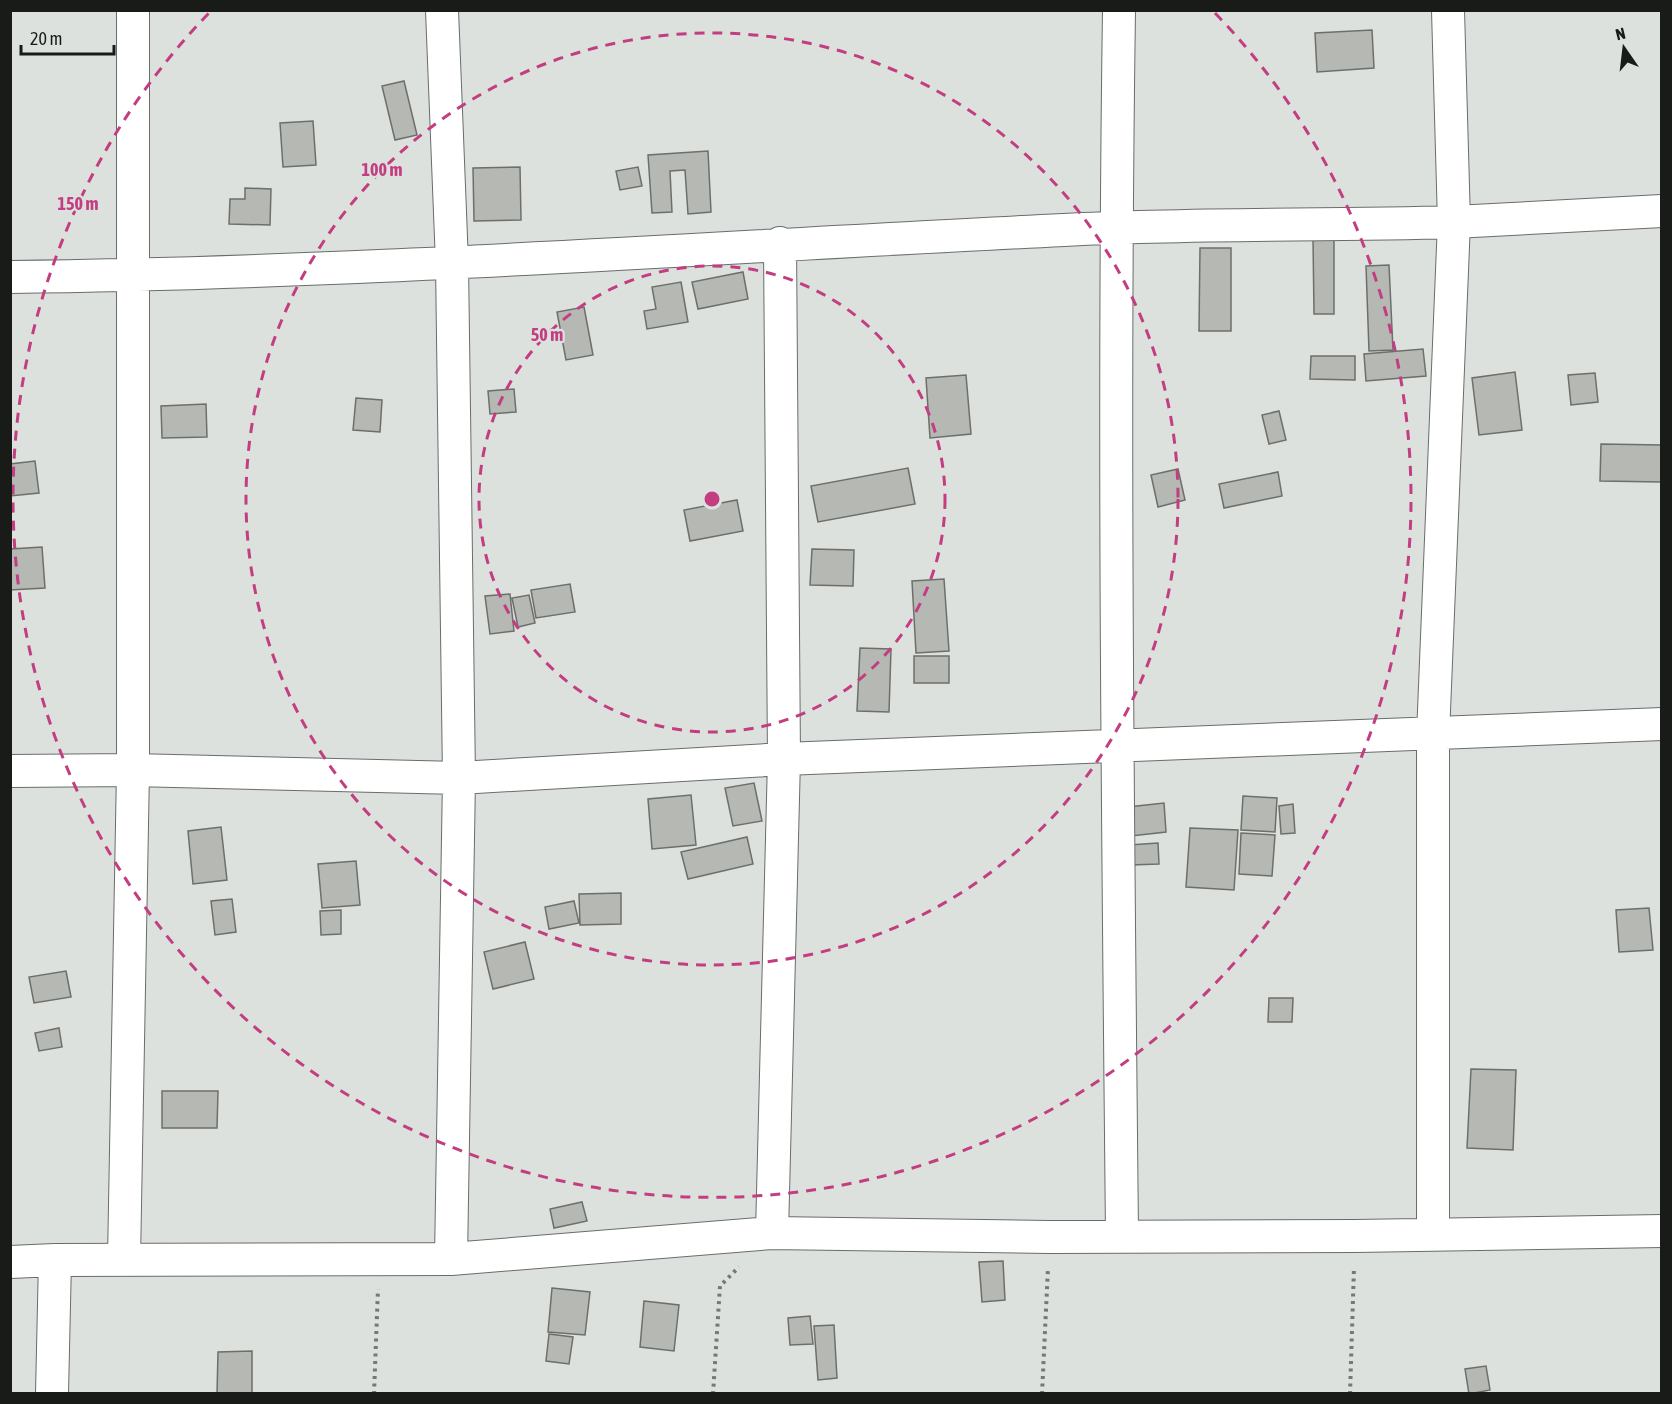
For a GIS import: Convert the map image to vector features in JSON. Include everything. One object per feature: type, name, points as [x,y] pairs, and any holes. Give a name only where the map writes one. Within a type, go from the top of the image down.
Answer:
[{"type":"street","points":[[124,1260],[133,770],[133,10]]},
{"type":"street","points":[[442,10],[452,263],[459,778],[451,1259]]},
{"type":"street","points":[[1119,10],[1116,227],[1117,747],[1122,1236]]},
{"type":"street","points":[[1433,1234],[1433,735],[1454,222],[1448,10]]},
{"type":"street","points":[[10,277],[133,275],[452,263],[780,243],[1116,227],[1454,222],[1662,211]]},
{"type":"street","points":[[772,1233],[784,759],[780,243]]},
{"type":"street","points":[[10,771],[133,770],[459,778],[784,759],[1433,735],[1662,724]]},
{"type":"street","points":[[10,1262],[451,1259],[772,1233],[1049,1237],[1355,1236],[1662,1231]]},
{"type":"street","points":[[52,1394],[55,1260]]},
{"type":"path","points":[[713,1394],[720,1286],[772,1233]]},
{"type":"path","points":[[1350,1394],[1355,1236]]},
{"type":"path","points":[[1042,1394],[1049,1237]]},
{"type":"path","points":[[374,1394],[379,1259]]},
{"type":"building","points":[[1372,30],[1374,68],[1317,72],[1315,33]]},
{"type":"building","points":[[404,81],[417,135],[395,140],[382,86]]},
{"type":"building","points":[[313,121],[316,165],[283,167],[280,123]]},
{"type":"building","points":[[708,151],[711,212],[688,214],[685,170],[670,171],[672,212],[652,213],[648,155]]},
{"type":"building","points":[[520,167],[521,220],[474,221],[473,168]]},
{"type":"building","points":[[638,167],[642,186],[620,190],[616,171]]},
{"type":"building","points":[[245,188],[271,189],[270,225],[229,224],[230,199],[245,199]]},
{"type":"building","points":[[1313,239],[1334,239],[1334,314],[1314,314]]},
{"type":"building","points":[[1200,248],[1231,248],[1231,331],[1199,331]]},
{"type":"building","points":[[1389,265],[1393,350],[1369,351],[1366,266]]},
{"type":"building","points":[[743,272],[748,299],[698,309],[692,282]]},
{"type":"building","points":[[681,282],[688,322],[647,329],[644,311],[656,309],[652,287]]},
{"type":"building","points":[[584,307],[593,355],[566,360],[557,312]]},
{"type":"building","points":[[1423,349],[1426,376],[1366,381],[1364,354]]},
{"type":"building","points":[[1311,356],[1355,356],[1355,380],[1310,379]]},
{"type":"building","points":[[1515,372],[1522,430],[1479,435],[1472,378]]},
{"type":"building","points":[[1595,373],[1598,402],[1571,405],[1568,375]]},
{"type":"building","points":[[966,375],[971,434],[930,438],[926,378]]},
{"type":"building","points":[[514,389],[516,412],[490,414],[488,391]]},
{"type":"building","points":[[356,398],[382,400],[380,432],[353,430]]},
{"type":"building","points":[[206,404],[207,437],[162,438],[161,406]]},
{"type":"building","points":[[1279,411],[1286,440],[1269,444],[1262,415]]},
{"type":"building","points":[[1601,444],[1662,445],[1662,482],[1600,481]]},
{"type":"building","points":[[35,461],[39,493],[10,496],[10,464]]},
{"type":"building","points":[[908,468],[915,504],[818,522],[811,486]]},
{"type":"building","points":[[1178,469],[1185,500],[1158,507],[1151,475]]},
{"type":"building","points":[[1278,472],[1282,496],[1224,508],[1219,484]]},
{"type":"building","points":[[737,500],[743,531],[690,541],[684,510]]},
{"type":"building","points":[[42,547],[45,588],[10,590],[10,549]]},
{"type":"building","points":[[812,549],[854,550],[853,586],[810,585]]},
{"type":"building","points":[[944,579],[949,651],[916,653],[912,581]]},
{"type":"building","points":[[570,584],[575,612],[536,618],[531,590]]},
{"type":"building","points":[[510,594],[514,631],[490,634],[485,596]]},
{"type":"building","points":[[529,595],[535,623],[518,627],[512,598]]},
{"type":"building","points":[[860,648],[891,649],[889,712],[857,711]]},
{"type":"building","points":[[914,656],[949,656],[949,683],[914,683]]},
{"type":"building","points":[[754,783],[762,821],[733,826],[725,788]]},
{"type":"building","points":[[691,795],[696,845],[652,849],[648,799]]},
{"type":"building","points":[[1243,796],[1277,798],[1275,832],[1241,830]]},
{"type":"building","points":[[1164,803],[1166,832],[1131,836],[1128,807]]},
{"type":"building","points":[[1293,804],[1295,833],[1281,834],[1279,806]]},
{"type":"building","points":[[221,827],[227,880],[193,884],[188,831]]},
{"type":"building","points":[[1190,828],[1238,830],[1234,890],[1186,887]]},
{"type":"building","points":[[1241,833],[1275,835],[1272,876],[1239,874]]},
{"type":"building","points":[[747,837],[753,864],[688,879],[681,852]]},
{"type":"building","points":[[1158,843],[1159,864],[1130,865],[1129,845]]},
{"type":"building","points":[[356,861],[360,905],[322,908],[318,864]]},
{"type":"building","points":[[621,893],[621,924],[580,925],[579,894]]},
{"type":"building","points":[[232,899],[236,932],[215,935],[211,901]]},
{"type":"building","points":[[574,901],[579,923],[549,929],[545,907]]},
{"type":"building","points":[[1649,908],[1653,950],[1619,952],[1616,910]]},
{"type":"building","points":[[341,910],[341,934],[321,935],[320,911]]},
{"type":"building","points":[[525,942],[534,979],[493,989],[484,952]]},
{"type":"building","points":[[66,971],[71,997],[34,1003],[29,977]]},
{"type":"building","points":[[1269,998],[1293,998],[1292,1022],[1268,1022]]},
{"type":"building","points":[[59,1028],[62,1047],[39,1051],[35,1033]]},
{"type":"building","points":[[1471,1069],[1516,1070],[1513,1150],[1467,1148]]},
{"type":"building","points":[[162,1091],[218,1091],[217,1128],[162,1128]]},
{"type":"building","points":[[582,1202],[587,1221],[554,1228],[550,1209]]},
{"type":"building","points":[[1003,1261],[1005,1300],[982,1302],[979,1262]]},
{"type":"building","points":[[552,1288],[590,1292],[585,1335],[548,1332]]},
{"type":"building","points":[[644,1301],[679,1305],[674,1351],[640,1347]]},
{"type":"building","points":[[810,1316],[813,1344],[790,1345],[788,1318]]},
{"type":"building","points":[[834,1325],[837,1378],[818,1380],[814,1326]]},
{"type":"building","points":[[549,1334],[573,1337],[569,1364],[546,1361]]},
{"type":"building","points":[[252,1351],[252,1394],[217,1394],[218,1352]]},
{"type":"building","points":[[1486,1366],[1490,1390],[1469,1394],[1465,1369]]}]
